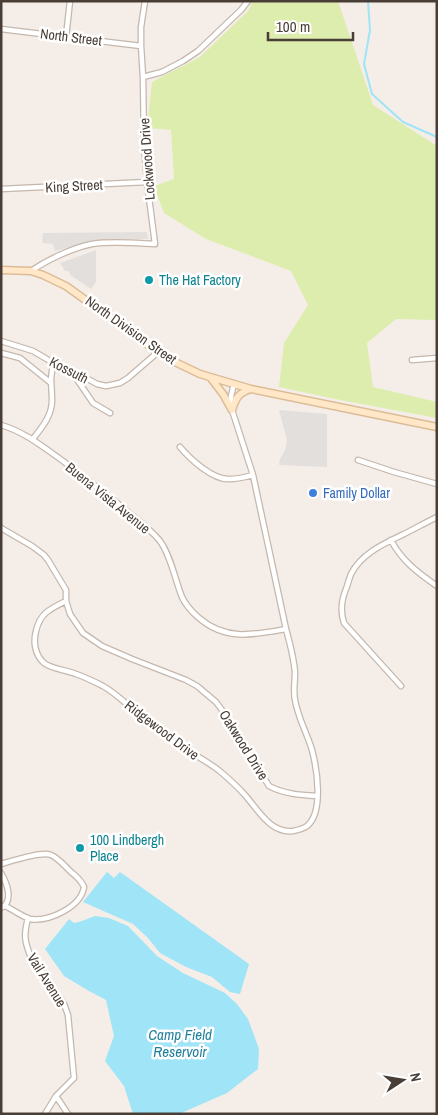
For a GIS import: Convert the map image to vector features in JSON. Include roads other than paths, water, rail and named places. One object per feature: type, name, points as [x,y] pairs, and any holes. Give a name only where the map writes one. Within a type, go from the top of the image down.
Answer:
[{"type":"street","points":[[66,37],[70,1]]},
{"type":"street","name":"Lockwood Drive","points":[[31,271],[46,262],[92,244],[120,242],[154,244],[147,182],[143,103],[141,27],[145,1]]},
{"type":"street","points":[[143,77],[162,72],[198,51],[248,1]]},
{"type":"street","name":"North Street","points":[[1,28],[141,46]]},
{"type":"street","name":"King Street","points":[[1,189],[147,182]]},
{"type":"street","name":"North Division Street","points":[[1,270],[31,271],[66,286],[158,352],[200,374],[251,389],[437,427]]},
{"type":"street","name":"Kossuth","points":[[1,341],[33,351],[73,374],[96,384],[106,386],[128,378],[158,352]]},
{"type":"street","points":[[1,353],[20,358],[51,383]]},
{"type":"street","points":[[412,360],[437,358]]},
{"type":"street","points":[[1,425],[32,439],[42,428],[48,418],[52,401],[50,373],[54,364]]},
{"type":"street","points":[[73,374],[93,403],[110,413]]},
{"type":"street","points":[[210,377],[232,410],[254,476],[292,651],[294,698],[298,716],[312,750],[317,796]]},
{"type":"street","points":[[232,410],[231,396],[234,384]]},
{"type":"street","points":[[232,410],[237,397],[243,391],[251,389]]},
{"type":"street","name":"Buena Vista Avenue","points":[[32,439],[100,489],[148,528],[165,549],[183,600],[192,612],[205,622],[216,630],[228,633],[263,633],[286,629]]},
{"type":"street","points":[[180,447],[187,456],[217,477],[228,479],[254,476]]},
{"type":"street","points":[[358,460],[437,484]]},
{"type":"street","points":[[401,686],[344,623],[341,608],[343,598],[351,574],[358,564],[373,550],[437,517]]},
{"type":"street","name":"Oakwood Drive","points":[[1,528],[44,555],[66,590],[66,601],[70,614],[78,626],[92,639],[102,646],[197,686],[216,702],[228,717],[269,786],[290,794],[317,796]]},
{"type":"street","points":[[391,540],[400,556],[437,586]]},
{"type":"street","name":"Ridgewood Drive","points":[[66,601],[47,610],[38,622],[34,636],[35,646],[37,653],[44,663],[78,674],[104,686],[170,739],[220,772],[244,794],[269,824],[284,831],[305,828],[314,817],[317,796]]},
{"type":"street","points":[[1,864],[49,854],[58,859],[80,879],[84,887],[81,897],[70,908],[47,917],[38,919],[28,918],[3,907],[8,900],[8,890],[1,873]]},
{"type":"street","name":"Vail Avenue","points":[[28,918],[24,937],[26,946],[30,955],[64,1004],[68,1015],[74,1078],[56,1096],[45,1114]]},
{"type":"street","points":[[56,1096],[68,1114]]},
{"type":"water","name":"Camp Field Reservoir","points":[[107,872],[114,878],[120,872],[249,964],[240,994],[230,992],[212,977],[186,967],[160,953],[133,924],[83,902]]},
{"type":"water","name":"Camp Field Reservoir","points":[[95,916],[109,918],[128,926],[157,956],[183,973],[225,993],[237,1004],[248,1019],[259,1049],[258,1069],[227,1093],[179,1114],[133,1114],[124,1086],[105,1061],[114,1036],[106,1000],[64,976],[45,949],[69,919],[74,923]]},
{"type":"waterway","points":[[368,1],[370,30],[364,64],[372,94],[403,122],[437,137]]},
{"type":"place","name":"The Hat Factory","points":[[149,280]]},
{"type":"place","name":"Family Dollar","points":[[313,493]]},
{"type":"place","name":"100 Lindbergh Place","points":[[80,848]]}]
